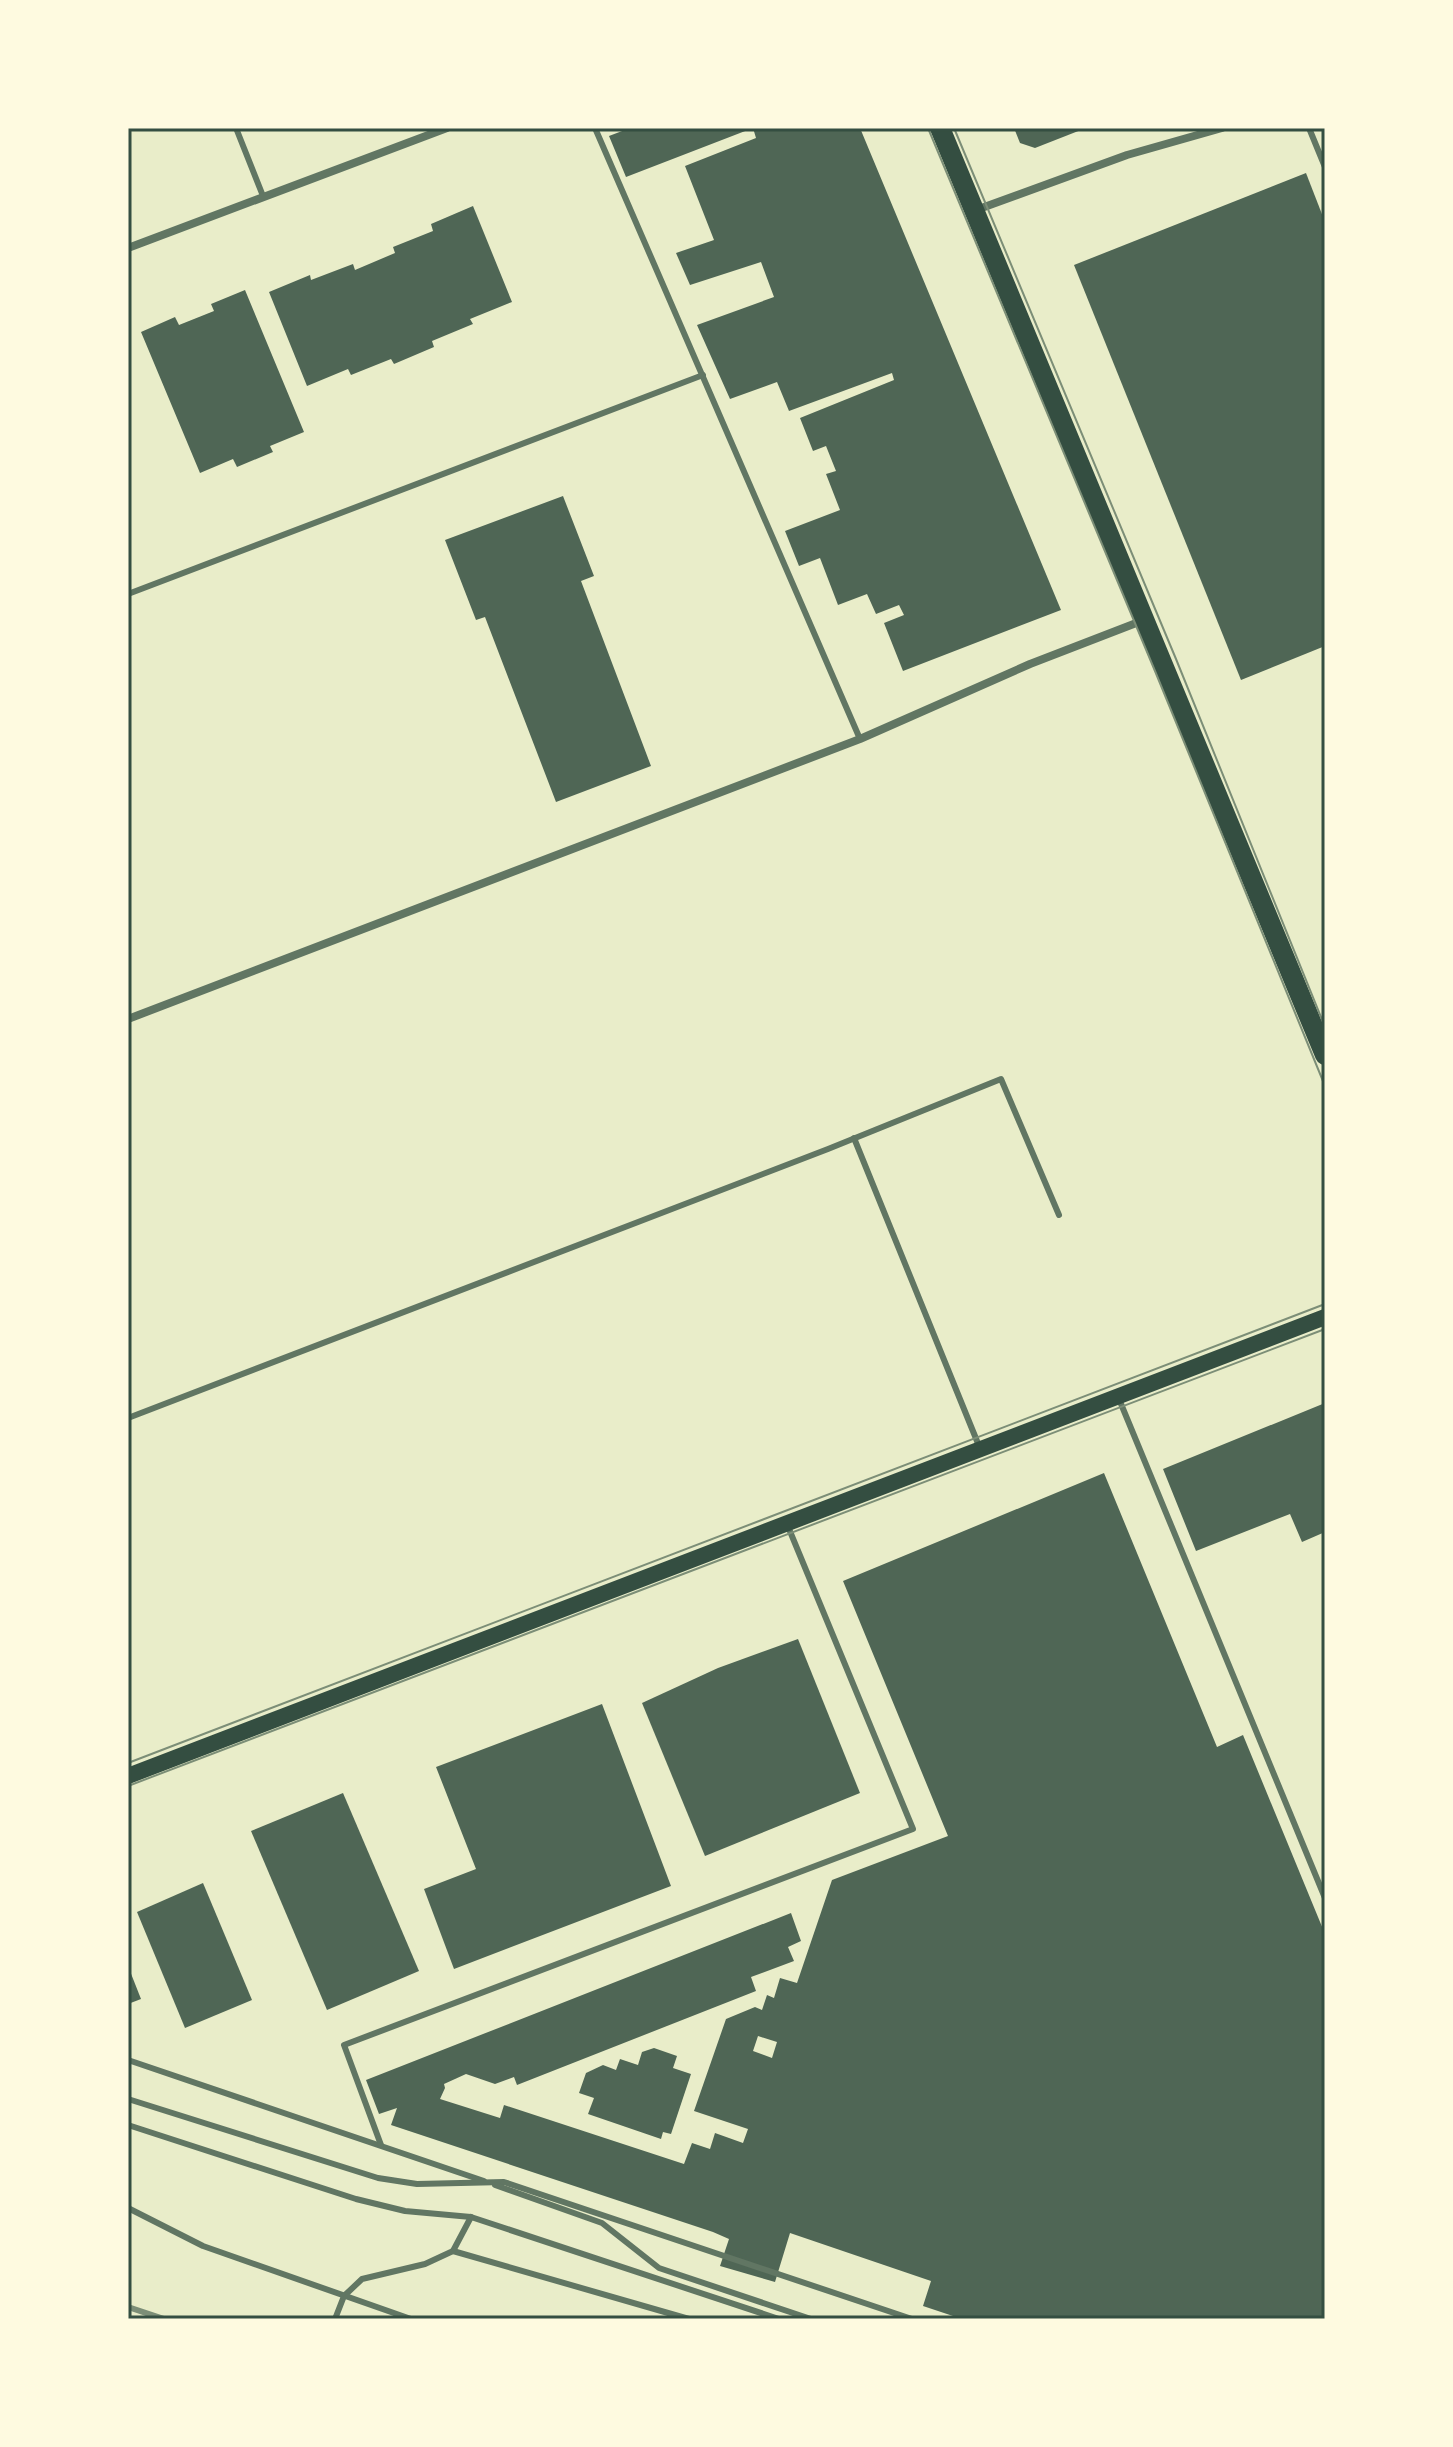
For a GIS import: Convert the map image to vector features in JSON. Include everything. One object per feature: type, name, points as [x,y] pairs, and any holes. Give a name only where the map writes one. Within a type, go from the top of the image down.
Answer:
[{"type":"main road","points":[[940,128],[1325,1055]]},
{"type":"main road","points":[[128,1776],[1325,1317]]},
{"type":"street","points":[[128,248],[447,128]]},
{"type":"street","points":[[975,210],[1127,155],[1222,128]]},
{"type":"street","points":[[128,1019],[860,739],[1030,664],[1144,620]]},
{"type":"lane","points":[[236,128],[263,196]]},
{"type":"lane","points":[[595,128],[860,739]]},
{"type":"lane","points":[[1309,128],[1325,167]]},
{"type":"lane","points":[[128,594],[703,375]]},
{"type":"lane","points":[[128,1418],[1001,1079],[1059,1215]]},
{"type":"lane","points":[[854,1138],[981,1449]]},
{"type":"lane","points":[[1118,1396],[1325,1898]]},
{"type":"lane","points":[[381,2145],[344,2045],[913,1829],[787,1524]]},
{"type":"lane","points":[[128,2060],[602,2223],[659,2268],[811,2319]]},
{"type":"lane","points":[[128,2099],[378,2178],[417,2184],[504,2182],[912,2319]]},
{"type":"lane","points":[[128,2125],[356,2199],[405,2211],[471,2217],[779,2319]]},
{"type":"lane","points":[[128,2208],[203,2246],[411,2319]]},
{"type":"lane","points":[[335,2319],[344,2296],[362,2279],[425,2264],[453,2251],[471,2217]]},
{"type":"lane","points":[[453,2251],[689,2319]]},
{"type":"building","points":[[630,128],[753,128],[626,177],[609,136]]},
{"type":"building","points":[[753,128],[860,128],[1061,610],[903,671],[884,623],[904,615],[899,605],[876,614],[867,594],[838,605],[820,558],[799,566],[785,531],[840,510],[826,474],[836,471],[826,446],[813,451],[800,418],[894,380],[892,373],[789,411],[777,382],[730,399],[697,325],[774,297],[761,262],[690,285],[676,253],[714,240],[685,166],[756,138]]},
{"type":"building","points":[[1014,128],[1086,128],[1035,148],[1020,143]]},
{"type":"building","points":[[1306,173],[1325,222],[1325,646],[1241,680],[1074,265]]},
{"type":"building","points":[[473,206],[512,302],[470,319],[473,324],[432,341],[434,347],[394,364],[391,359],[351,375],[348,369],[307,386],[269,292],[310,275],[311,280],[353,264],[355,270],[395,253],[393,247],[433,231],[431,224]]},
{"type":"building","points":[[245,290],[304,432],[270,446],[273,452],[237,467],[233,459],[200,473],[141,332],[175,317],[179,325],[214,311],[211,304]]},
{"type":"building","points":[[563,496],[594,576],[581,581],[651,766],[556,802],[485,617],[476,620],[445,540]]},
{"type":"building","points":[[1325,1403],[1325,1532],[1302,1542],[1290,1514],[1196,1551],[1163,1469]]},
{"type":"building","points":[[1104,1473],[1217,1747],[1243,1735],[1325,1934],[1325,2319],[962,2319],[923,2306],[931,2281],[790,2233],[775,2282],[720,2266],[729,2239],[713,2232],[391,2125],[397,2108],[379,2114],[366,2080],[791,1913],[801,1941],[788,1947],[794,1961],[751,1977],[756,1991],[517,2085],[514,2077],[495,2084],[466,2074],[444,2084],[440,2099],[500,2118],[504,2105],[684,2164],[692,2143],[710,2149],[715,2133],[743,2143],[748,2129],[694,2111],[726,2019],[755,2007],[762,2010],[767,1995],[774,1998],[780,1978],[797,1983],[832,1880],[948,1836],[843,1581]],"holes":[[[758,2036],[777,2042],[772,2058],[753,2051]]]},
{"type":"building","points":[[798,1639],[860,1793],[705,1856],[642,1703],[718,1668]]},
{"type":"building","points":[[602,1704],[671,1886],[454,1969],[424,1889],[476,1869],[436,1767]]},
{"type":"building","points":[[343,1793],[419,1971],[327,2010],[251,1831]]},
{"type":"building","points":[[203,1883],[252,2000],[185,2028],[137,1912]]},
{"type":"building","points":[[128,1966],[141,1999],[128,2004]]},
{"type":"building","points":[[654,2048],[677,2056],[673,2068],[691,2074],[671,2134],[663,2132],[661,2139],[588,2114],[594,2098],[579,2093],[586,2073],[603,2065],[616,2070],[620,2059],[638,2065],[642,2052]]},
{"type":"tram line","points":[[928,128],[1325,1086]]},
{"type":"tram line","points":[[954,128],[1176,659],[1325,1027]]},
{"type":"tram line","points":[[128,1763],[1325,1304]]},
{"type":"tram line","points":[[128,1786],[1325,1329]]},
{"type":"railway","points":[[128,2307],[164,2319]]}]
